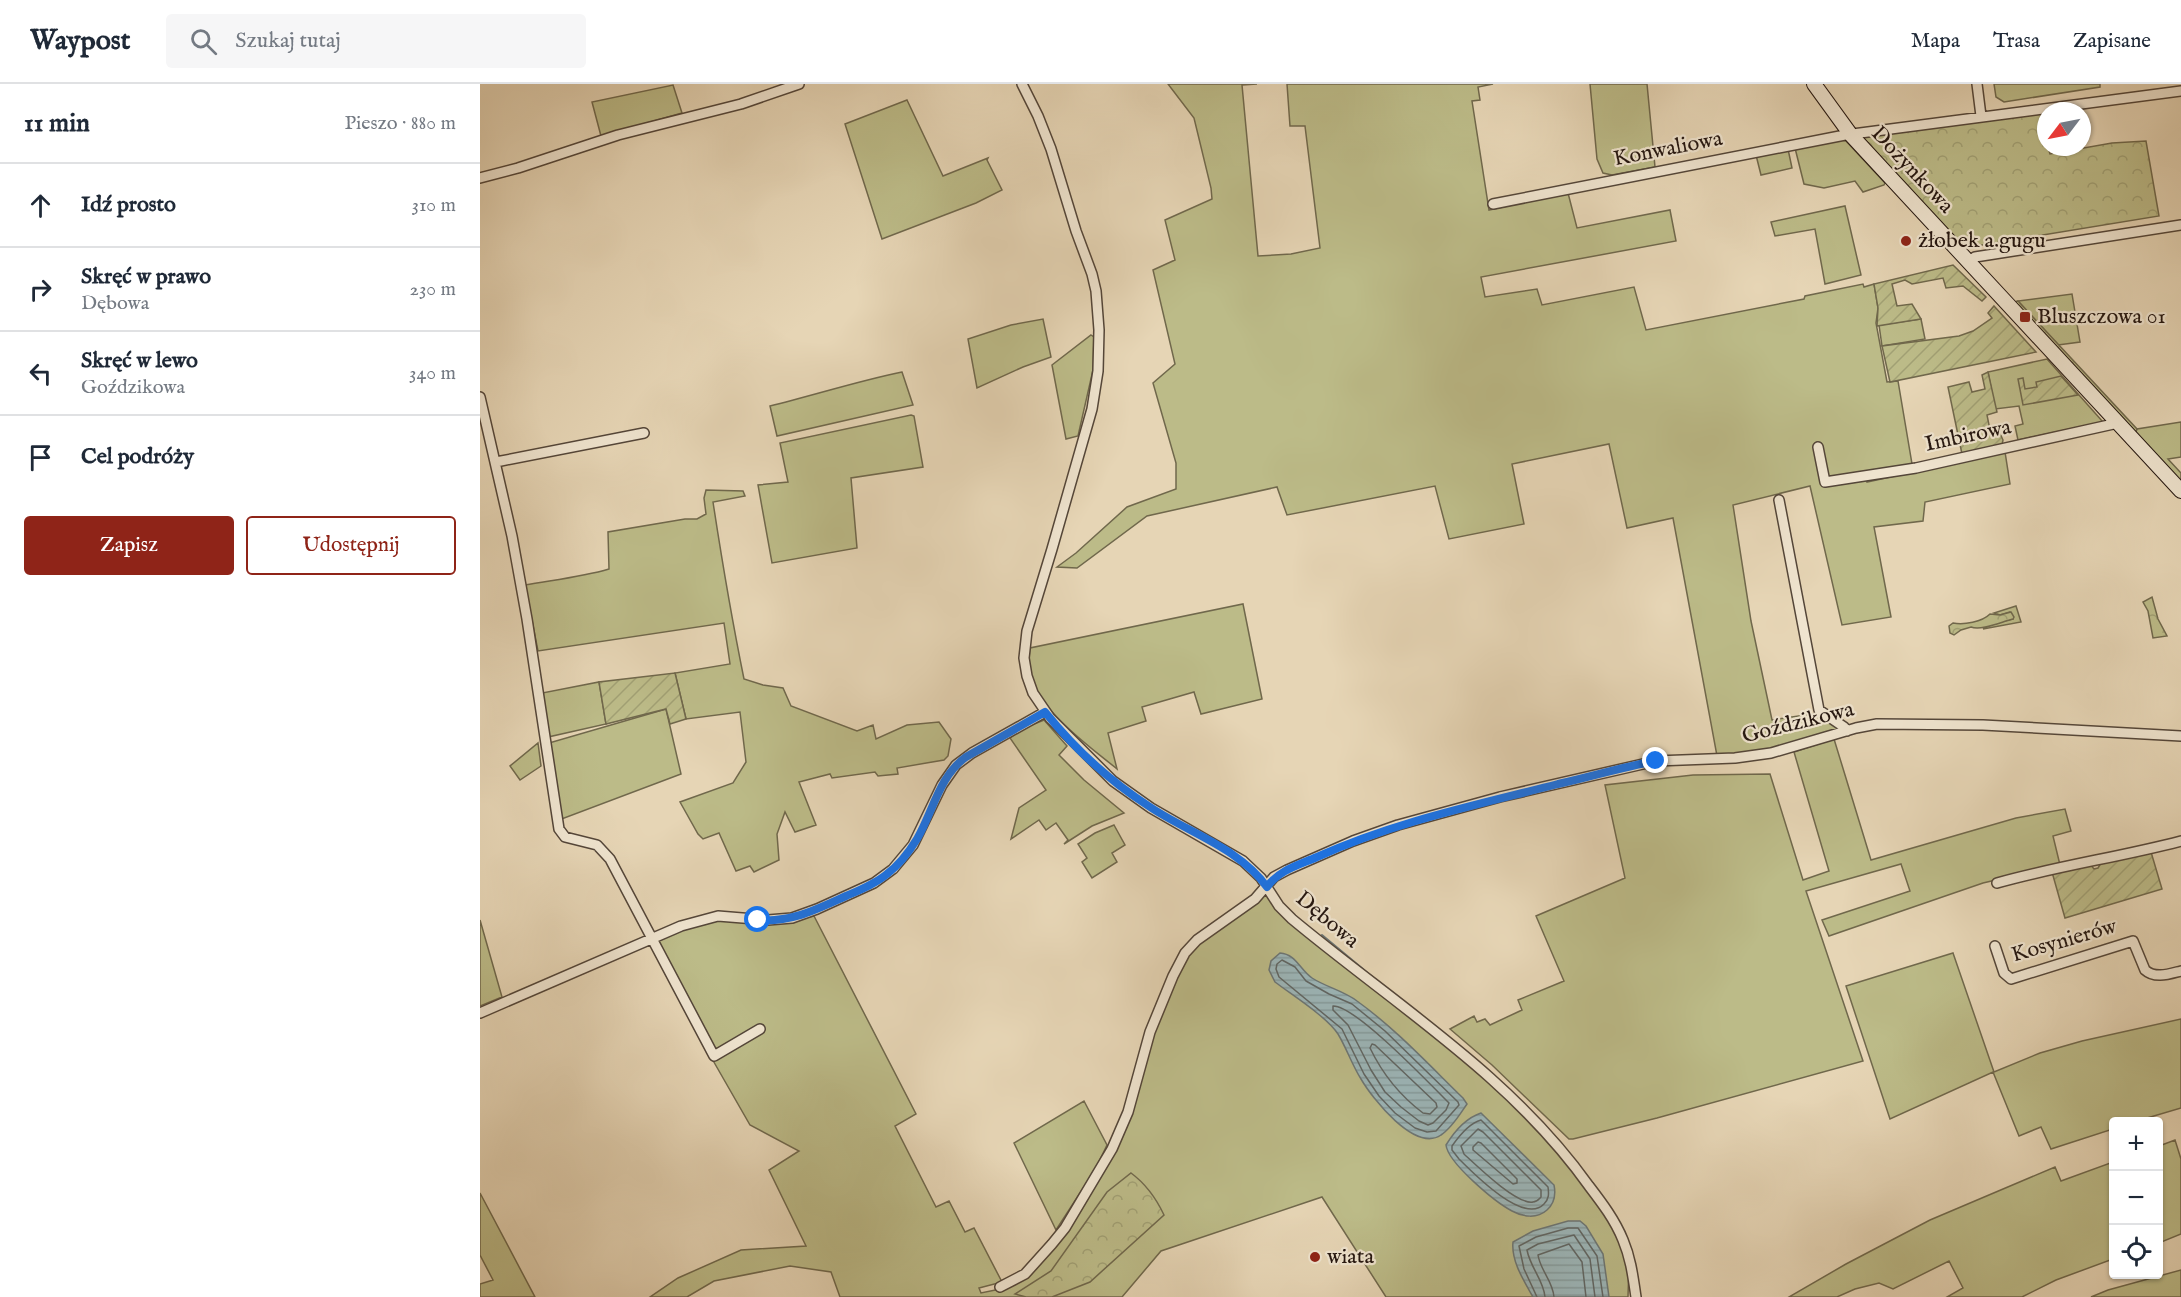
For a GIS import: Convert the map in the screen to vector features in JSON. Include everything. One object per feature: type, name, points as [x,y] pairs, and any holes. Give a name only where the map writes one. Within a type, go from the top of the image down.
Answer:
[{"type":"street","points":[[480,178],[618,135],[741,104],[799,84]]},
{"type":"street","name":"Dębowa","points":[[1022,84],[1038,116],[1059,172],[1093,280],[1099,323],[1098,371],[1094,399],[1029,622],[1024,658],[1031,687],[1045,712],[1113,781],[1151,808],[1243,861],[1256,873],[1279,906],[1292,919],[1491,1078],[1552,1139],[1580,1173],[1620,1233],[1632,1264],[1636,1297]]},
{"type":"street","name":"Dożynkowa","points":[[1814,84],[1851,135],[2181,491]]},
{"type":"street","points":[[1977,84],[1981,116]]},
{"type":"street","name":"Konwaliowa","points":[[1493,204],[1851,135],[2181,91]]},
{"type":"street","points":[[1968,261],[1975,257],[2181,225]]},
{"type":"street","points":[[480,398],[508,513],[527,619],[557,825],[565,837],[590,842],[604,851],[625,884],[714,1056],[760,1029]]},
{"type":"street","name":"Imbirowa","points":[[1818,447],[1825,482],[1916,468],[2118,423]]},
{"type":"street","points":[[496,462],[644,433]]},
{"type":"street","points":[[1779,500],[1819,710],[1847,731]]},
{"type":"street","points":[[480,1013],[681,926],[712,917],[768,920],[792,918],[879,880],[897,865],[913,845],[942,785],[956,765],[1045,712]]},
{"type":"street","name":"Goździkowa","points":[[1000,1287],[1025,1274],[1065,1228],[1112,1149],[1128,1112],[1150,1032],[1185,953],[1197,940],[1256,898],[1277,875],[1353,841],[1460,807],[1643,763],[1735,758],[1771,753],[1877,724],[1983,725],[2181,736]]},
{"type":"street","points":[[1997,883],[2033,873],[2181,842]]},
{"type":"street","name":"Kosynierów","points":[[1995,946],[2004,974],[2012,979],[2133,941],[2145,970],[2149,974],[2162,975],[2181,971]]},
{"type":"green space","points":[[1168,84],[1257,84],[1242,85],[1258,256],[1291,254],[1320,248],[1305,126],[1290,126],[1287,84],[1493,84],[1478,87],[1480,100],[1472,101],[1489,210],[1568,193],[1577,228],[1670,210],[1676,241],[1481,277],[1485,297],[1537,289],[1542,305],[1634,287],[1646,330],[1804,299],[1805,296],[1863,284],[1864,287],[1874,284],[1878,308],[1876,323],[1887,382],[1898,381],[1912,464],[1865,474],[1867,482],[2005,452],[2010,484],[1925,502],[1923,521],[1874,527],[1891,617],[1842,625],[1810,486],[1733,505],[1751,621],[1772,720],[1819,713],[1839,729],[1782,747],[1717,756],[1673,518],[1627,528],[1609,444],[1512,464],[1524,524],[1449,539],[1435,486],[1287,515],[1277,487],[1147,516],[1077,568],[1057,567],[1127,507],[1176,489],[1176,463],[1153,383],[1175,364],[1153,270],[1175,260],[1165,220],[1212,199],[1194,118]]},
{"type":"green space","points":[[1590,84],[1647,84],[1655,167],[1612,175],[1603,173],[1597,159]]},
{"type":"green space","points":[[1994,84],[2100,84],[2100,87],[2004,102],[1996,97]]},
{"type":"green space","points":[[673,85],[682,113],[601,136],[592,102]]},
{"type":"green space","points":[[907,100],[943,176],[988,158],[1002,190],[976,203],[882,239],[845,124]]},
{"type":"green space","points":[[2037,112],[2037,156],[2091,156],[2091,147],[2146,141],[2159,216],[1964,248],[1858,136]]},
{"type":"green space","points":[[1838,139],[1846,141],[1885,183],[1884,185],[1863,192],[1855,181],[1824,188],[1804,184],[1795,148]]},
{"type":"green space","points":[[1788,149],[1792,168],[1761,175],[1756,155]]},
{"type":"green space","points":[[1845,206],[1861,275],[1825,284],[1815,229],[1775,236],[1771,222]]},
{"type":"green space","points":[[1953,265],[1986,297],[1982,301],[1963,286],[1946,288],[1943,278],[1912,284],[1905,280],[1892,284],[1897,306],[1912,304],[1921,319],[1877,326],[1878,308],[1874,284]]},
{"type":"green space","points":[[2072,294],[2080,342],[2058,345],[2018,301]]},
{"type":"green space","points":[[2018,301],[2137,429],[2135,434],[2014,302]]},
{"type":"green space","points":[[1994,306],[2036,352],[1890,382],[1882,346],[1959,336],[1973,331],[1992,318],[1988,313]]},
{"type":"green space","points":[[1043,319],[1051,357],[977,388],[968,339],[1011,325]]},
{"type":"green space","points":[[1921,319],[1925,339],[1882,346],[1879,325]]},
{"type":"green space","points":[[1091,335],[1094,337],[1093,370],[1078,436],[1066,439],[1052,365]]},
{"type":"green space","points":[[2047,359],[2103,422],[2018,440],[2015,426],[2023,424],[2019,406],[1995,409],[1988,372]]},
{"type":"green space","points":[[902,372],[913,405],[777,436],[770,406]]},
{"type":"green space","points":[[1988,372],[1997,412],[1987,415],[1990,430],[1998,429],[2003,440],[2002,445],[1962,454],[1948,387],[1969,382],[1972,392],[1985,389],[1982,375]]},
{"type":"green space","points":[[2061,376],[2078,395],[2023,405],[2018,379],[2023,378],[2025,389],[2037,387],[2036,382]]},
{"type":"green space","points":[[914,416],[923,467],[851,478],[857,548],[772,563],[758,485],[788,482],[780,443]]},
{"type":"green space","points":[[2181,422],[2181,457],[2168,459],[2181,473],[2181,481],[2135,434],[2137,429]]},
{"type":"green space","points":[[706,490],[743,491],[745,496],[713,502],[744,679],[783,688],[791,706],[857,731],[873,725],[876,739],[907,725],[939,722],[951,739],[948,756],[944,760],[897,768],[898,774],[878,776],[875,772],[832,778],[830,774],[799,782],[816,825],[795,832],[785,812],[777,834],[779,860],[754,872],[750,866],[736,871],[719,833],[703,839],[680,802],[733,783],[746,762],[740,712],[686,719],[675,673],[730,664],[724,623],[538,651],[525,585],[609,569],[608,532],[697,519],[706,514],[704,498]]},
{"type":"green space","points":[[2152,597],[2158,619],[2167,636],[2153,638],[2148,611],[2143,602]]},
{"type":"green space","points":[[1243,604],[1262,699],[1201,714],[1194,692],[1142,707],[1146,721],[1108,733],[1117,769],[1064,724],[1041,697],[1033,682],[1029,667],[1030,648]]},
{"type":"green space","points":[[2016,606],[2021,622],[1983,629],[1991,624],[2013,619],[2010,612],[2000,615],[1994,613]]},
{"type":"green space","points":[[2011,612],[2013,619],[1986,627],[1971,627],[1954,635],[1950,633],[1949,626],[1953,623],[1973,622],[1990,614],[2000,615]]},
{"type":"green space","points":[[675,673],[686,719],[670,724],[666,709],[606,724],[599,682]]},
{"type":"green space","points":[[599,682],[606,724],[548,737],[542,693]]},
{"type":"green space","points":[[666,709],[681,774],[559,820],[549,743]]},
{"type":"green space","points":[[1044,720],[1067,746],[1059,755],[1084,780],[1124,813],[1092,826],[1064,844],[1068,840],[1056,823],[1046,830],[1039,820],[1011,839],[1019,808],[1046,790],[1010,738],[1022,729]]},
{"type":"green space","points":[[1834,739],[1871,860],[2016,818],[2065,809],[2071,831],[2053,836],[2060,865],[1983,883],[1829,936],[1822,920],[1910,891],[1901,864],[1806,891],[1863,1061],[1657,1118],[1569,1139],[1492,1065],[1450,1029],[1474,1016],[1477,1022],[1485,1019],[1490,1025],[1522,1010],[1518,1000],[1564,981],[1536,916],[1625,878],[1605,785],[1693,775],[1770,774],[1803,880],[1829,871],[1794,752]]},
{"type":"green space","points":[[538,743],[541,766],[520,780],[510,766]]},
{"type":"green space","points":[[1114,825],[1125,845],[1112,853],[1117,862],[1092,878],[1082,862],[1087,858],[1078,844]]},
{"type":"green space","points":[[2151,852],[2162,889],[2065,918],[2052,872],[2089,863],[2094,869],[2098,868],[2101,863]]},
{"type":"green space","points":[[1268,893],[1287,914],[1483,1073],[1580,1169],[1621,1242],[1629,1264],[1628,1297],[1386,1297],[1322,1197],[1161,1251],[1122,1297],[840,1297],[831,1272],[790,1266],[714,1281],[687,1297],[650,1297],[678,1278],[741,1250],[806,1246],[769,1170],[799,1151],[750,1125],[651,943],[698,923],[725,919],[772,924],[814,916],[916,1114],[895,1126],[936,1207],[949,1201],[965,1232],[974,1228],[1002,1282],[979,1288],[981,1293],[1010,1287],[1032,1272],[1112,1149],[1136,1078],[1185,953],[1234,912]]},
{"type":"green space","points":[[480,920],[502,997],[480,1006]]},
{"type":"green space","points":[[1953,953],[1994,1072],[2040,1053],[2082,1041],[2181,1019],[2181,1108],[2151,1117],[2109,1117],[2109,1130],[2051,1149],[2041,1127],[2019,1136],[1993,1072],[1890,1119],[1846,986]]},
{"type":"green space","points":[[1084,1101],[1107,1145],[1095,1170],[1056,1230],[1014,1143]]},
{"type":"green space","points":[[2175,1140],[2181,1159],[2181,1234],[2163,1241],[2163,1171],[2163,1144]]},
{"type":"green space","points":[[2109,1163],[2109,1260],[2056,1280],[2022,1297],[1947,1297],[1963,1288],[1949,1261],[1893,1289],[1879,1283],[1855,1289],[1837,1297],[1789,1297],[1930,1220],[2055,1167],[2061,1181]]},
{"type":"green space","points":[[1131,1173],[1150,1192],[1164,1215],[1090,1282],[1052,1297],[1026,1297],[1015,1294],[1051,1271],[1107,1192]]},
{"type":"green space","points":[[480,1193],[535,1297],[480,1297],[480,1284],[493,1280],[480,1255]]},
{"type":"green space","points":[[2181,1270],[2181,1297],[2091,1297],[2148,1279],[2163,1279],[2163,1275]]},
{"type":"water","points":[[1280,953],[1294,959],[1312,978],[1352,998],[1385,1023],[1463,1098],[1467,1104],[1449,1129],[1431,1139],[1419,1137],[1395,1121],[1384,1110],[1361,1079],[1333,1027],[1275,982],[1269,970],[1271,961]]},
{"type":"water","points":[[1481,1113],[1554,1185],[1553,1202],[1543,1213],[1525,1216],[1504,1206],[1473,1181],[1449,1153],[1446,1145],[1453,1135],[1465,1122]]},
{"type":"water","points":[[1568,1221],[1580,1221],[1586,1226],[1603,1254],[1609,1297],[1533,1297],[1516,1264],[1513,1242],[1533,1231]]},
{"type":"waterway","points":[[1322,935],[1375,979]]},
{"type":"place","name":"żłobek a.gugu","points":[[1906,241]]},
{"type":"place","name":"Bluszczowa 01","points":[[2025,317]]},
{"type":"place","name":"wiata","points":[[1315,1257]]},
{"type":"route","points":[[758,920],[781,920],[805,914],[874,883],[884,876],[902,860],[913,845],[942,785],[956,765],[1045,712],[1113,781],[1128,793],[1243,861],[1267,887],[1274,877],[1287,870],[1353,841],[1398,825],[1500,797],[1656,761]]}]
